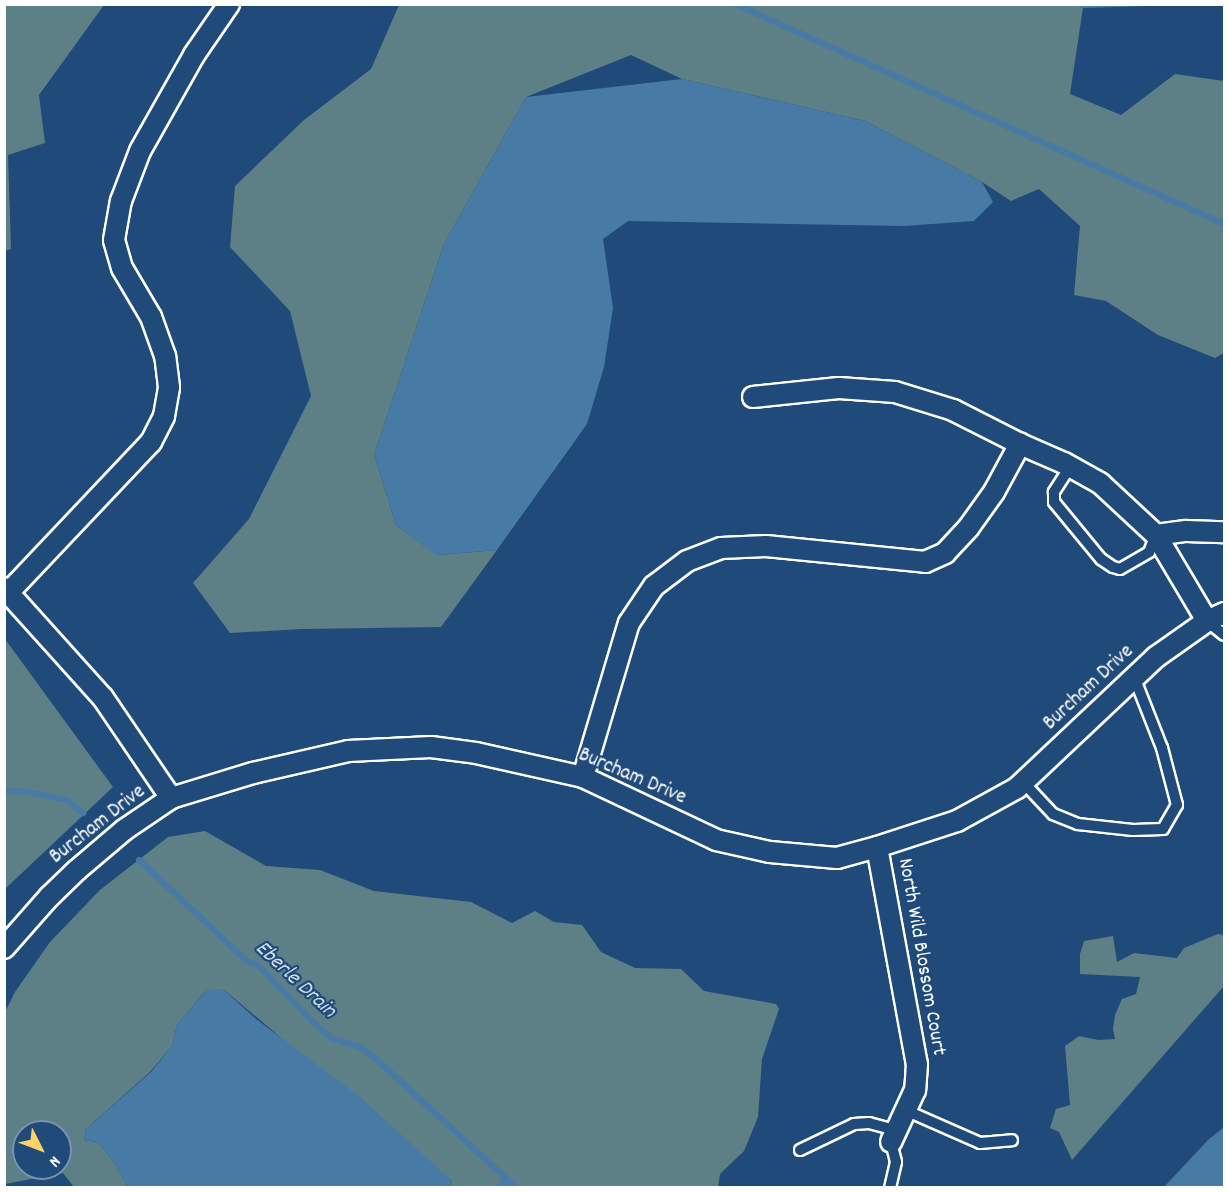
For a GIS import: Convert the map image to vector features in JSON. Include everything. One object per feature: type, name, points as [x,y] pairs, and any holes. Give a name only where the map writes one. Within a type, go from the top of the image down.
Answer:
[{"type":"street","points":[[171,798],[103,698],[7,590],[144,450],[164,416],[169,387],[165,356],[151,317],[122,268],[114,240],[121,201],[140,151],[194,55],[229,4]]},
{"type":"street","points":[[753,397],[839,388],[895,392],[953,410],[1070,466],[1100,483],[1156,535],[1216,617]]},
{"type":"street","points":[[583,777],[629,623],[654,586],[687,561],[721,548],[766,546],[925,562],[945,553],[969,527],[994,492],[1020,444]]},
{"type":"street","points":[[1156,535],[1186,531],[1224,532]]},
{"type":"street","name":"Burcham Drive","points":[[4,948],[31,916],[77,870],[124,830],[171,798],[253,773],[348,751],[393,747],[431,747],[476,753],[583,777],[716,840],[770,852],[837,858],[957,821],[1023,782],[1156,657],[1216,617]]},
{"type":"street","name":"North Wild Blossom Court","points":[[877,847],[917,1064],[915,1090],[893,1136]]},
{"type":"lane","points":[[1070,466],[1054,492],[1054,502],[1101,559],[1120,569],[1149,552],[1156,535]]},
{"type":"lane","points":[[1216,617],[1224,635]]},
{"type":"lane","points":[[1023,782],[1053,814],[1078,824],[1133,830],[1163,829],[1177,805],[1162,748],[1134,677]]},
{"type":"lane","points":[[905,1110],[980,1143],[1012,1140]]},
{"type":"lane","points":[[800,1150],[854,1124],[869,1124],[893,1136],[896,1162],[890,1188]]},
{"type":"green space","points":[[5,4],[104,5],[39,95],[45,143],[8,155],[11,249],[5,251]]},
{"type":"green space","points":[[399,5],[1077,5],[1083,8],[1070,94],[1121,115],[1175,74],[1224,81],[1224,353],[1215,358],[1158,335],[1106,301],[1074,295],[1080,226],[1039,189],[1011,201],[982,182],[865,121],[682,79],[631,55],[526,97],[444,244],[374,455],[396,525],[437,555],[497,550],[441,627],[302,629],[230,633],[193,583],[249,519],[311,396],[290,311],[230,247],[235,186],[304,120],[371,69]]},
{"type":"green space","points":[[5,639],[113,787],[4,889]]},
{"type":"green space","points":[[205,831],[266,866],[320,870],[374,891],[471,902],[512,923],[535,911],[554,922],[582,925],[601,952],[635,968],[681,969],[704,991],[776,1004],[779,1009],[762,1059],[758,1117],[744,1151],[720,1174],[718,1188],[450,1187],[452,1181],[223,989],[207,989],[177,1025],[172,1046],[150,1072],[86,1129],[84,1140],[98,1142],[112,1159],[128,1187],[74,1187],[68,1180],[72,1180],[72,1120],[12,1120],[12,1180],[26,1180],[5,1184],[4,1014],[15,992],[50,942],[100,890],[168,837]]},
{"type":"green space","points":[[1218,934],[1224,935],[1224,986],[1072,1160],[1059,1132],[1050,1128],[1056,1109],[1070,1105],[1065,1046],[1079,1036],[1098,1040],[1115,1039],[1113,1029],[1115,1015],[1122,999],[1136,994],[1140,977],[1080,974],[1080,954],[1084,941],[1113,936],[1117,962],[1134,953],[1177,958],[1184,948]]},
{"type":"water","points":[[1077,5],[1182,5],[1083,8]]},
{"type":"water","points":[[682,79],[865,121],[982,182],[993,202],[974,221],[904,226],[628,221],[603,239],[613,308],[604,367],[587,424],[497,550],[436,555],[396,525],[374,455],[444,244],[526,97]]},
{"type":"water","points":[[207,989],[223,989],[256,1019],[359,1096],[452,1181],[450,1187],[128,1187],[112,1159],[98,1142],[84,1140],[86,1129],[151,1072],[172,1046],[177,1025]]},
{"type":"water","points":[[1224,1127],[1224,1187],[1164,1187],[1208,1140]]},
{"type":"waterway","points":[[735,4],[1224,224]]},
{"type":"waterway","name":"Eberle Drain","points":[[4,791],[29,792],[67,800],[83,813]]},
{"type":"waterway","name":"Eberle Drain","points":[[139,860],[247,961],[259,966],[315,1024],[333,1039],[360,1047],[375,1058],[506,1178],[499,1188]]},
{"type":"waterway","points":[[506,1178],[516,1188]]}]
